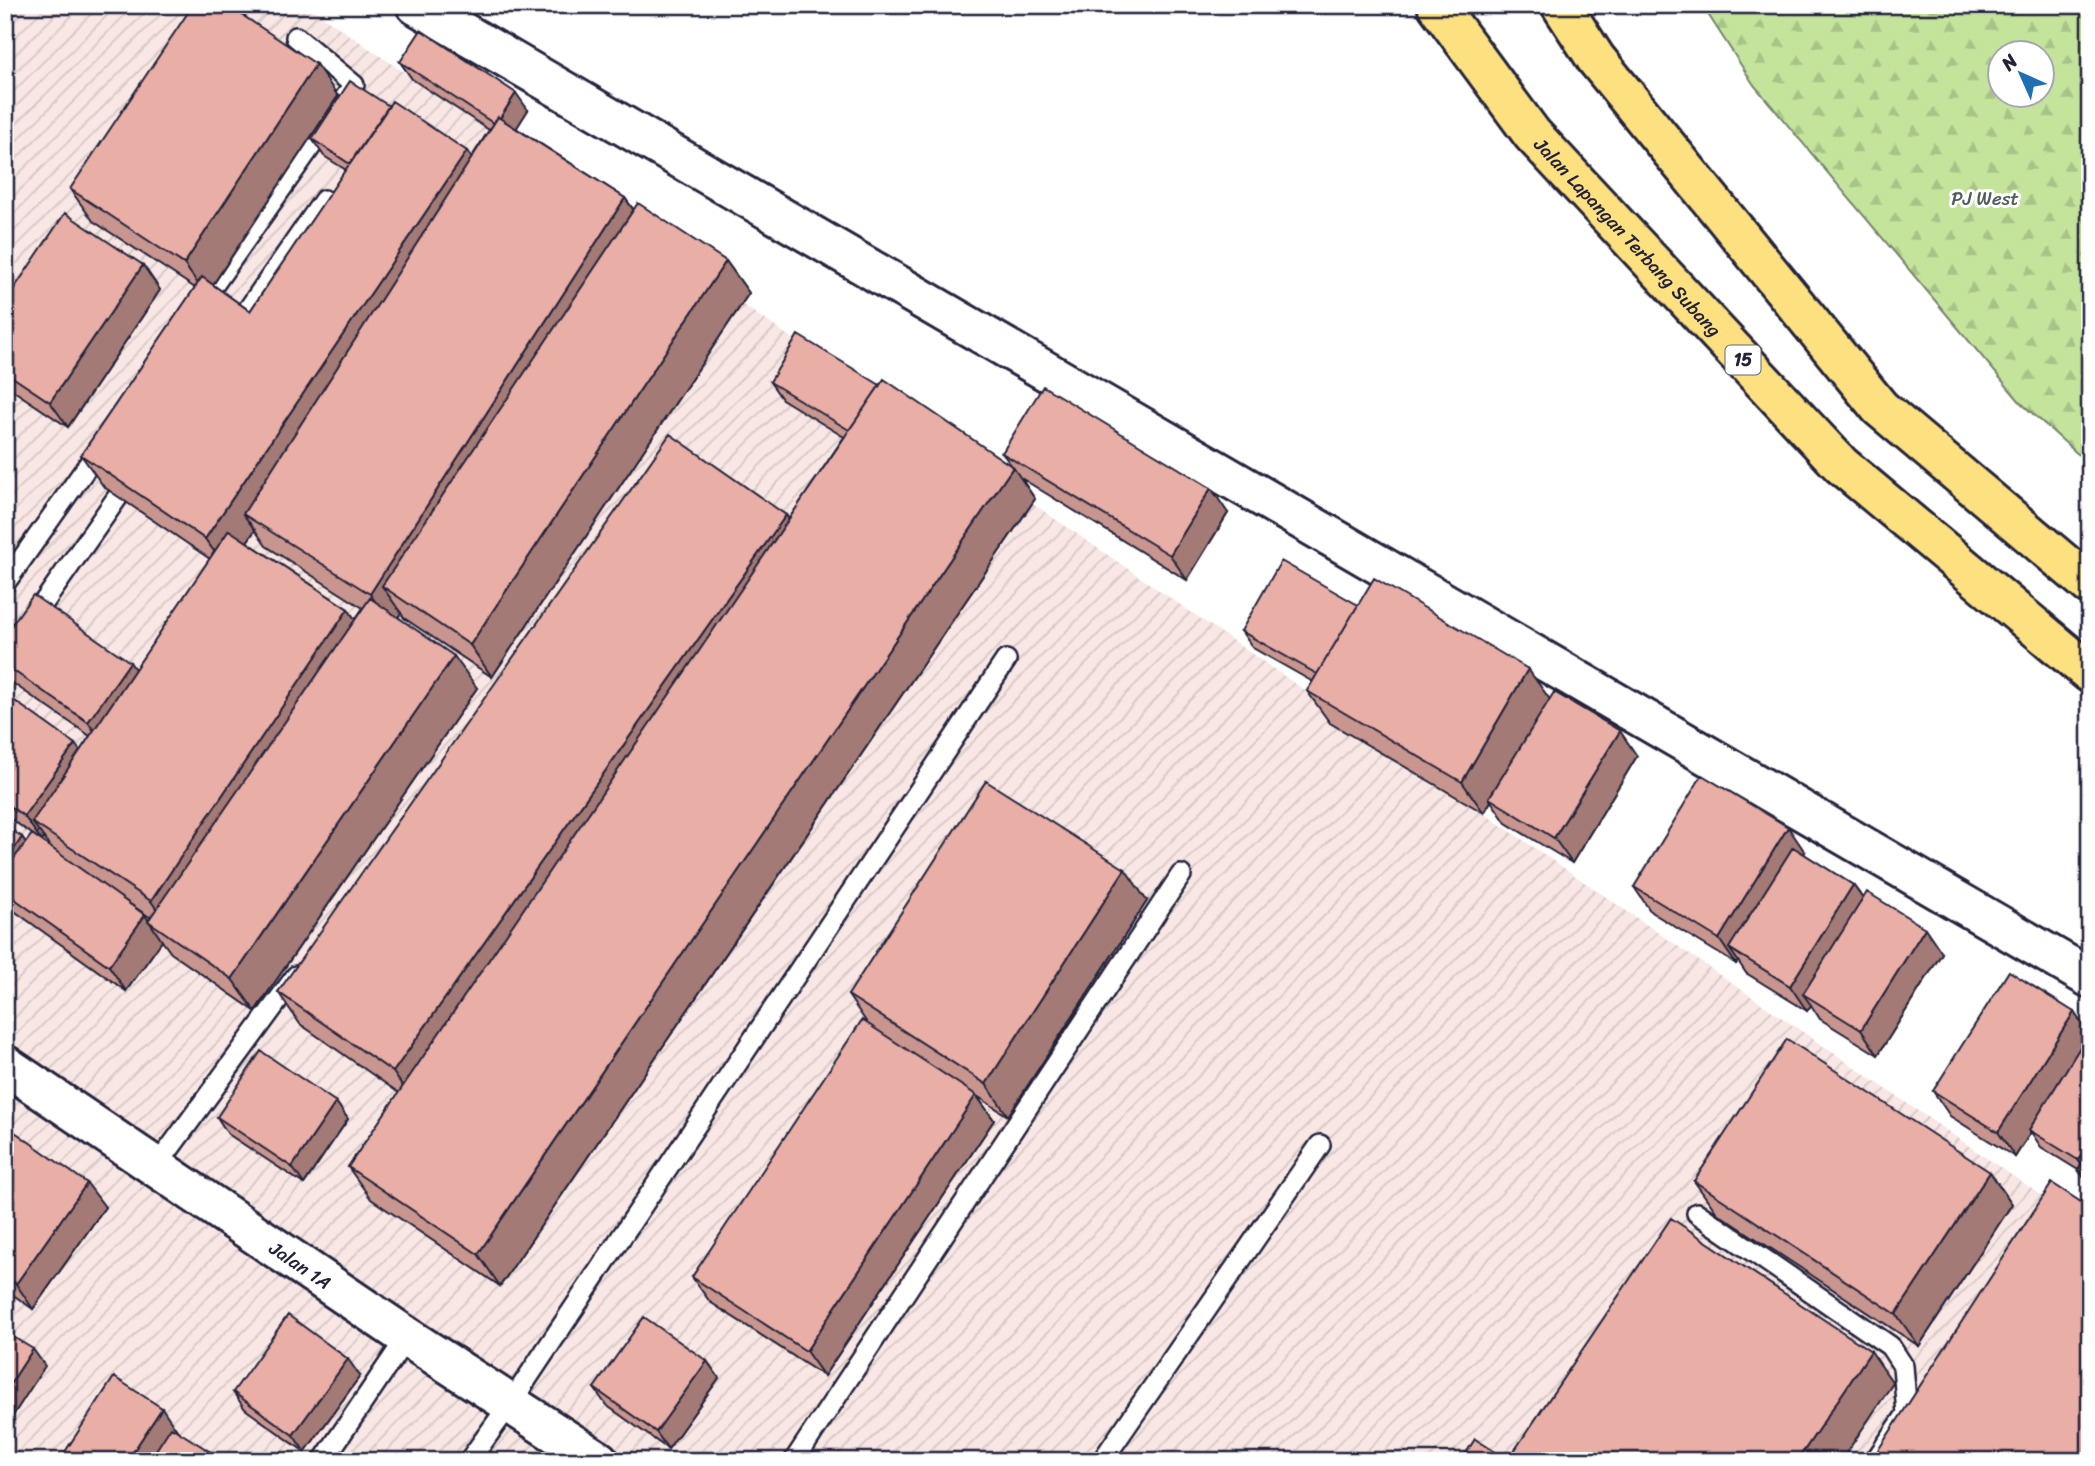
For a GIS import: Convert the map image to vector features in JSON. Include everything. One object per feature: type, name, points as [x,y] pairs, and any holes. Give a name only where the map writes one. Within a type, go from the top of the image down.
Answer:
[{"type":"main road","points":[[1561,5],[1596,59],[1880,408],[2090,585]]},
{"type":"main road","name":"Jalan Lapangan Terbang Subang","points":[[1439,11],[1532,134],[1841,465],[2090,673]]},
{"type":"street","points":[[416,5],[2090,978]]},
{"type":"street","name":"Jalan 1A","points":[[5,1065],[510,1404],[574,1454]]},
{"type":"lane","points":[[187,323],[354,85],[296,37]]},
{"type":"lane","points":[[220,349],[324,200]]},
{"type":"lane","points":[[5,583],[116,425]]},
{"type":"lane","points":[[5,658],[141,464]]},
{"type":"lane","points":[[469,1461],[510,1404],[1006,660]]},
{"type":"lane","points":[[794,1461],[1181,875]]},
{"type":"lane","points":[[156,1167],[310,956]]},
{"type":"lane","points":[[1102,1461],[1320,1145]]},
{"type":"lane","points":[[1697,1213],[1890,1346],[1903,1366],[1907,1414],[1875,1461]]},
{"type":"lane","points":[[323,1461],[407,1337]]},
{"type":"shaded area","points":[[5,5],[306,5],[2090,1229],[2090,1461],[5,1461]]},
{"type":"green space","name":"PJ West","points":[[1702,5],[2090,5],[2090,465],[2021,403],[1754,85]]},
{"type":"building","points":[[193,5],[227,5],[316,64],[184,264],[70,189]]},
{"type":"building","points":[[421,30],[516,93],[500,118],[493,123],[400,62]]},
{"type":"building","points":[[350,81],[389,106],[350,164],[312,139]]},
{"type":"building","points":[[392,101],[467,151],[205,539],[81,455],[202,277],[250,311]]},
{"type":"building","points":[[498,117],[625,198],[370,594],[243,514]]},
{"type":"building","points":[[638,203],[726,261],[470,645],[382,586]]},
{"type":"building","points":[[65,213],[143,265],[50,402],[5,372],[5,302]]},
{"type":"building","points":[[798,335],[880,385],[849,430],[770,382]]},
{"type":"building","points":[[884,379],[1013,467],[478,1254],[348,1167]]},
{"type":"building","points":[[1043,386],[1211,488],[1170,555],[1002,453]]},
{"type":"building","points":[[670,434],[786,515],[393,1072],[278,992]]},
{"type":"building","points":[[229,530],[348,609],[151,901],[32,822]]},
{"type":"building","points":[[1281,561],[1358,605],[1317,674],[1241,631]]},
{"type":"building","points":[[1374,578],[1528,669],[1462,782],[1307,691]]},
{"type":"building","points":[[33,595],[130,662],[88,722],[5,665],[5,634]]},
{"type":"building","points":[[370,598],[454,656],[232,979],[148,921]]},
{"type":"building","points":[[1554,692],[1620,731],[1554,838],[1489,798]]},
{"type":"building","points":[[5,694],[75,744],[24,816],[5,803]]},
{"type":"building","points":[[1702,775],[1788,827],[1719,939],[1634,887]]},
{"type":"building","points":[[986,781],[1125,869],[986,1084],[848,995]]},
{"type":"building","points":[[5,826],[22,837],[5,863]]},
{"type":"building","points":[[32,834],[145,915],[109,966],[5,892],[5,871]]},
{"type":"building","points":[[1793,847],[1853,885],[1790,986],[1729,948]]},
{"type":"building","points":[[1867,892],[1925,928],[1861,1030],[1803,994]]},
{"type":"building","points":[[2009,971],[2074,1012],[1998,1132],[1933,1091]]},
{"type":"building","points":[[862,1020],[976,1095],[806,1351],[692,1277]]},
{"type":"building","points":[[2090,1031],[2090,1142],[2078,1160],[2029,1130]]},
{"type":"building","points":[[1787,1039],[1990,1172],[1896,1314],[1694,1181]]},
{"type":"building","points":[[261,1051],[336,1102],[292,1167],[217,1117]]},
{"type":"building","points":[[5,1125],[87,1183],[16,1284],[5,1276]]},
{"type":"building","points":[[2090,1151],[2090,1177],[2078,1170]]},
{"type":"building","points":[[2052,1183],[2090,1208],[2090,1461],[1871,1461]]},
{"type":"building","points":[[1671,1218],[1871,1351],[1797,1461],[1461,1461],[1475,1439],[1508,1460]]},
{"type":"building","points":[[288,1315],[348,1359],[293,1435],[233,1392]]},
{"type":"building","points":[[644,1317],[707,1361],[656,1432],[594,1388]]},
{"type":"building","points":[[5,1332],[33,1349],[5,1392]]},
{"type":"building","points":[[114,1377],[162,1408],[127,1461],[59,1461]]},
{"type":"building","points":[[171,1427],[225,1461],[149,1461]]}]
